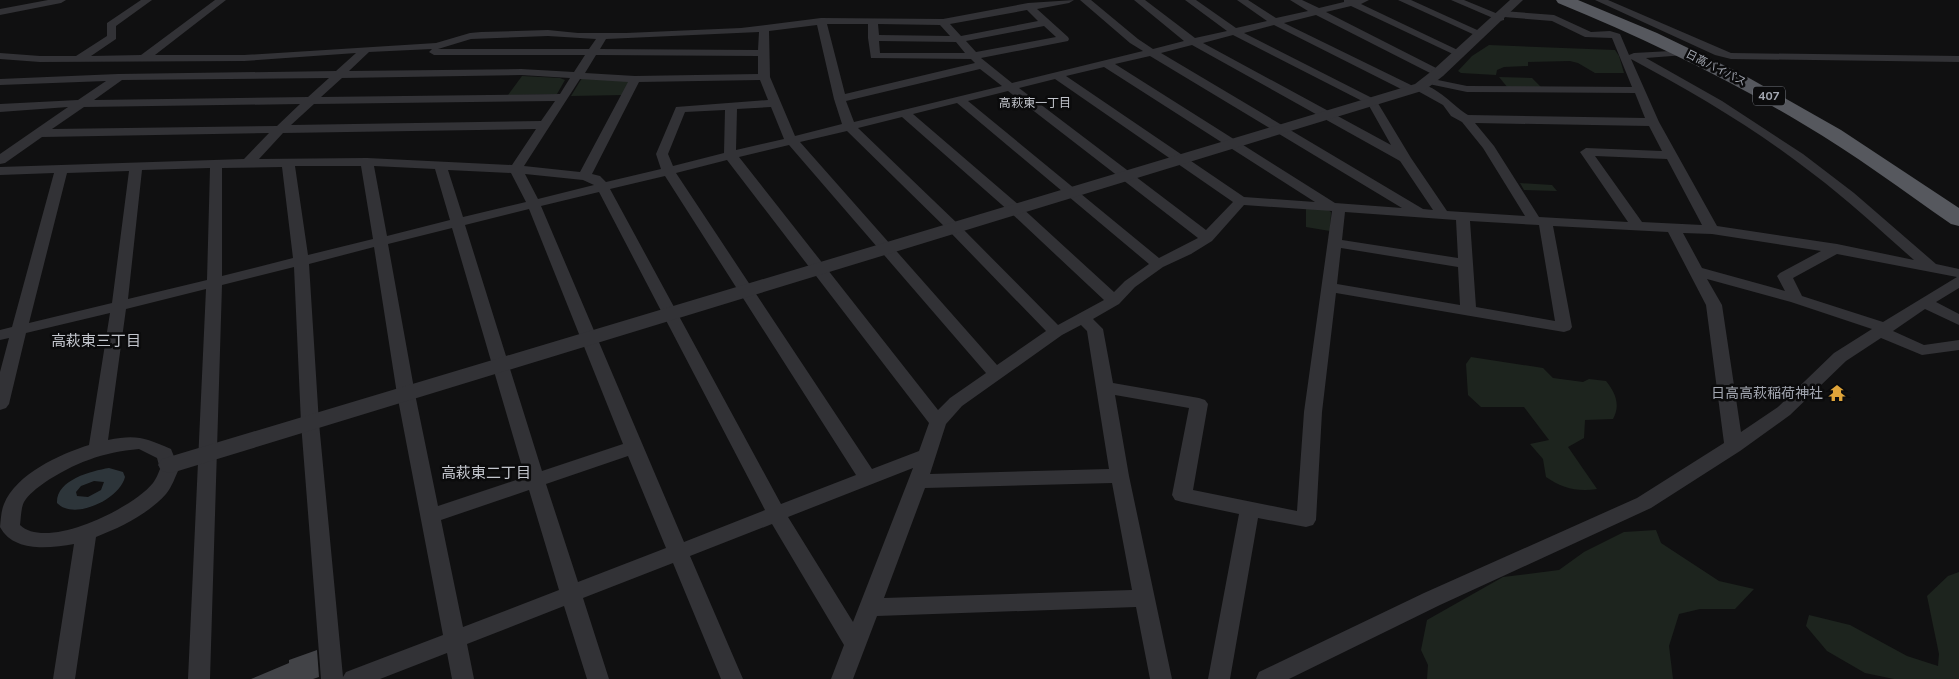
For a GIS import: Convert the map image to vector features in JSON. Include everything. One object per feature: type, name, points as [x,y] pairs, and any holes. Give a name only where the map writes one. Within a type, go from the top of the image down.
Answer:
[{"type":"highway","name":"日高バイパス","points":[[1564,0],[1723,70],[1791,108],[1959,219]]},
{"type":"highway","name":"日高バイパス","points":[[1581,0],[1682,41],[1749,76],[1839,126],[1959,206]]},
{"type":"street","points":[[0,12],[61,0]]},
{"type":"street","points":[[80,58],[112,36],[110,25],[148,0]]},
{"type":"street","points":[[0,160],[118,77],[221,0]]},
{"type":"street","points":[[0,56],[40,59],[244,58],[366,48],[437,46],[470,36],[481,35],[548,33],[603,36],[741,31],[821,21],[943,22],[1068,0]]},
{"type":"street","points":[[1085,0],[1134,41],[1151,52],[1421,213]]},
{"type":"street","points":[[1139,0],[1193,42],[1405,158]]},
{"type":"street","points":[[1190,0],[1235,32],[1372,102],[1405,158],[1443,215]]},
{"type":"street","points":[[1242,0],[1275,22],[1424,83],[1467,89],[1638,90]]},
{"type":"street","points":[[1295,0],[1424,83],[1447,103],[1455,113],[1466,119],[1488,146],[1540,222],[1564,327],[1329,287]]},
{"type":"street","points":[[1403,0],[1481,34]]},
{"type":"street","points":[[1456,0],[1501,16],[1554,18],[1589,35],[1610,34],[1616,36],[1653,122],[1712,230]]},
{"type":"street","points":[[170,465],[1372,102],[1424,83],[1517,0]]},
{"type":"street","points":[[1600,0],[1719,53],[1731,56],[1959,59]]},
{"type":"street","points":[[0,335],[380,240],[1107,64],[1354,1],[1459,53]]},
{"type":"street","points":[[840,99],[1064,39],[1028,6]]},
{"type":"street","points":[[0,18],[12,11]]},
{"type":"street","points":[[821,21],[840,99],[849,126],[954,228],[1056,332]]},
{"type":"street","points":[[873,22],[875,56],[978,61]]},
{"type":"street","points":[[943,22],[978,61],[1009,88],[1127,175],[1207,238]]},
{"type":"street","points":[[873,38],[959,39],[1047,22]]},
{"type":"street","points":[[764,28],[764,76],[791,140],[996,374]]},
{"type":"street","points":[[516,169],[603,36]]},
{"type":"street","points":[[437,46],[434,52],[546,51],[592,54],[763,53]]},
{"type":"street","points":[[248,163],[279,130],[366,48]]},
{"type":"street","points":[[1622,51],[1678,79],[1799,157],[1840,189],[1932,268]]},
{"type":"street","points":[[1634,56],[1685,52]]},
{"type":"street","points":[[1107,64],[1335,207]]},
{"type":"street","points":[[0,82],[118,77],[521,72],[635,79],[764,76]]},
{"type":"street","points":[[1058,76],[1241,201],[1540,222],[1712,230],[1837,248],[1959,273]]},
{"type":"street","points":[[584,176],[635,79]]},
{"type":"street","points":[[0,108],[81,103],[563,97]]},
{"type":"street","points":[[960,100],[1158,264]]},
{"type":"street","points":[[775,103],[680,109],[662,154],[668,171],[868,478]]},
{"type":"street","points":[[731,106],[730,156],[820,268],[938,422]]},
{"type":"street","points":[[905,113],[1015,209],[1114,301]]},
{"type":"street","points":[[1466,119],[1653,122]]},
{"type":"street","points":[[38,133],[544,125]]},
{"type":"street","points":[[1638,226],[1586,152],[1672,155]]},
{"type":"street","points":[[368,162],[406,394],[463,679]]},
{"type":"street","points":[[0,171],[248,163],[368,162],[516,169],[584,176],[595,179],[602,186],[777,515],[855,644]]},
{"type":"street","points":[[288,163],[301,260],[310,423],[332,679]]},
{"type":"street","points":[[199,679],[206,454],[215,282],[216,164]]},
{"type":"street","points":[[440,164],[500,366],[598,679]]},
{"type":"street","points":[[98,448],[119,306],[136,167]]},
{"type":"street","points":[[516,169],[533,204],[732,679]]},
{"type":"street","points":[[0,404],[61,170]]},
{"type":"street","points":[[842,679],[918,481],[938,422],[956,402],[1056,332],[1114,301],[1130,284],[1158,264],[1186,251],[1207,238],[1241,201]]},
{"type":"street","points":[[1104,387],[1199,404],[1182,495],[1306,520],[1313,412],[1336,243],[1335,207]]},
{"type":"street","points":[[1463,217],[1468,311]]},
{"type":"street","points":[[1673,228],[1714,305],[1734,446]]},
{"type":"street","points":[[1336,243],[1465,264]]},
{"type":"street","points":[[1796,299],[1785,276],[1837,248]]},
{"type":"street","points":[[1697,271],[1796,299],[1883,330],[1922,350],[1959,345]]},
{"type":"street","points":[[1267,679],[1432,599],[1644,503],[1784,412],[1840,357],[1959,281]]},
{"type":"street","points":[[1925,303],[1959,320]]},
{"type":"street","points":[[1083,319],[1095,329],[1120,476],[1161,679]]},
{"type":"street","points":[[141,443],[157,447],[167,454],[170,465],[166,479],[155,494],[136,510],[113,524],[86,534],[60,540],[38,540],[20,536],[10,527],[5,514],[30,484],[50,469],[98,448],[141,443]]},
{"type":"street","points":[[430,516],[634,447]]},
{"type":"street","points":[[354,679],[927,455]]},
{"type":"street","points":[[918,481],[1120,476]]},
{"type":"street","points":[[1219,679],[1250,510]]},
{"type":"street","points":[[64,679],[86,534]]},
{"type":"street","points":[[870,607],[1144,598]]},
{"type":"shaded area","points":[[1489,45],[1615,50],[1619,56],[1624,73],[1595,73],[1578,63],[1570,61],[1528,62],[1528,66],[1504,67],[1497,70],[1496,75],[1461,73],[1458,71],[1472,56]]},
{"type":"shaded area","points":[[522,76],[560,78],[565,80],[557,94],[508,95]]},
{"type":"shaded area","points":[[1499,77],[1532,78],[1542,88],[1508,88]]},
{"type":"shaded area","points":[[582,78],[630,80],[623,95],[571,96]]},
{"type":"shaded area","points":[[1520,183],[1552,185],[1557,191],[1524,190]]},
{"type":"shaded area","points":[[1306,207],[1326,209],[1331,212],[1330,231],[1306,227]]},
{"type":"shaded area","points":[[1471,357],[1543,368],[1553,378],[1583,382],[1589,379],[1606,381],[1612,390],[1617,404],[1613,419],[1585,420],[1584,438],[1568,447],[1597,489],[1583,490],[1570,488],[1546,477],[1543,459],[1530,444],[1549,440],[1524,407],[1481,407],[1468,395],[1466,364]]},
{"type":"shaded area","points":[[109,468],[123,472],[125,477],[115,493],[106,500],[96,505],[74,510],[65,508],[57,503],[58,495],[68,483],[84,474]],"holes":[[[94,481],[104,482],[101,490],[88,497],[77,496],[76,492],[81,486]]]},
{"type":"shaded area","points":[[1656,530],[1661,543],[1719,581],[1754,589],[1735,609],[1700,609],[1679,614],[1669,646],[1673,679],[1427,679],[1428,665],[1421,650],[1427,620],[1503,577],[1559,570],[1584,552],[1624,532]]},
{"type":"shaded area","points":[[1959,572],[1959,679],[1894,679],[1865,673],[1827,651],[1806,626],[1809,615],[1850,625],[1907,656],[1938,666],[1939,654],[1927,596],[1948,576]]},
{"type":"building","points":[[317,650],[319,677],[313,679],[251,679],[289,663],[289,660]]},
{"type":"place","name":"日高高萩稲荷神社","points":[[1837,393]]},
{"type":"district","name":"高萩東一丁目","points":[[1035,103]]},
{"type":"district","name":"高萩東三丁目","points":[[96,341]]},
{"type":"district","name":"高萩東二丁目","points":[[486,473]]}]
